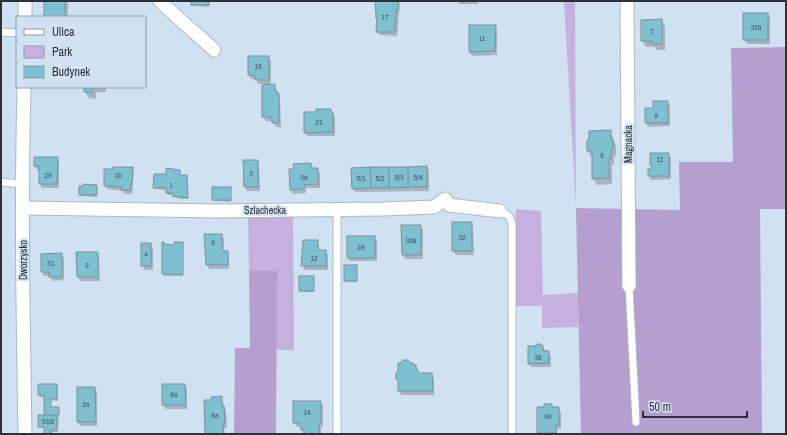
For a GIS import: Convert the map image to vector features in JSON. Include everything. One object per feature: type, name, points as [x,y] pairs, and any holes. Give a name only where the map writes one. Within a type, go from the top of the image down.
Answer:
[{"type":"street","points":[[25,1],[25,16]]},
{"type":"street","points":[[160,1],[214,50]]},
{"type":"street","name":"Magnacka","points":[[627,1],[629,286]]},
{"type":"street","name":"Dworzysko","points":[[24,88],[22,184],[25,434]]},
{"type":"street","name":"Szlachecka","points":[[23,208],[218,211],[337,210],[434,207],[445,200],[449,205],[500,211]]},
{"type":"lane","points":[[1,32],[16,33]]},
{"type":"lane","points":[[1,182],[22,184]]},
{"type":"lane","points":[[337,210],[337,434]]},
{"type":"lane","points":[[500,211],[509,216],[512,224],[512,434]]},
{"type":"lane","points":[[629,286],[636,422]]},
{"type":"green space","points":[[564,1],[575,1],[576,208]]},
{"type":"green space","points":[[516,209],[541,211],[543,295],[578,293],[578,327],[542,328],[542,306],[514,306]]},
{"type":"green space","points":[[248,217],[293,217],[294,350],[276,350],[277,271],[249,271]]},
{"type":"shaded area","points":[[786,47],[786,209],[760,209],[762,434],[581,434],[576,208],[680,210],[679,162],[733,162],[731,48]]},
{"type":"shaded area","points":[[249,271],[277,271],[276,434],[234,434],[235,348],[250,348]]},
{"type":"building","points":[[44,1],[65,1],[65,16],[44,16]]},
{"type":"building","points":[[191,1],[209,1],[209,5],[191,5]]},
{"type":"building","points":[[375,1],[398,1],[395,32],[376,32],[377,17],[375,17]]},
{"type":"building","points":[[743,13],[768,13],[768,40],[743,40]]},
{"type":"building","points":[[662,19],[662,44],[652,44],[652,41],[641,41],[641,20]]},
{"type":"building","points":[[469,25],[496,25],[495,51],[469,52]]},
{"type":"building","points":[[248,56],[269,56],[269,80],[255,80],[255,75],[248,75]]},
{"type":"building","points":[[275,84],[275,91],[277,91],[277,94],[279,93],[279,123],[272,123],[272,117],[262,117],[262,85]]},
{"type":"building","points":[[84,88],[93,88],[92,93],[84,92]]},
{"type":"building","points":[[653,101],[668,101],[668,123],[645,123],[645,108],[653,108]]},
{"type":"building","points":[[316,109],[331,109],[331,112],[333,112],[333,132],[304,133],[304,112],[316,112]]},
{"type":"building","points":[[611,130],[613,150],[611,150],[611,159],[609,159],[609,178],[592,179],[592,151],[587,151],[589,131]]},
{"type":"building","points":[[650,153],[669,153],[669,176],[648,176],[648,169],[652,169],[652,166],[650,166]]},
{"type":"building","points":[[34,157],[58,157],[57,184],[39,184],[39,166],[34,166]]},
{"type":"building","points":[[243,160],[258,160],[258,187],[244,187]]},
{"type":"building","points":[[311,163],[311,168],[318,168],[318,184],[304,185],[304,189],[290,190],[289,169],[294,169],[293,164]]},
{"type":"building","points":[[427,166],[427,187],[408,187],[408,167]]},
{"type":"building","points":[[113,167],[133,167],[131,190],[121,190],[121,187],[104,186],[104,169],[113,169]]},
{"type":"building","points":[[370,167],[371,188],[352,189],[351,168]]},
{"type":"building","points":[[370,167],[389,167],[389,188],[371,188]]},
{"type":"building","points":[[389,167],[408,167],[408,187],[389,188]]},
{"type":"building","points":[[166,168],[180,170],[180,175],[187,175],[188,198],[173,197],[173,193],[166,193],[166,188],[153,188],[154,174],[166,174]]},
{"type":"building","points":[[83,184],[97,185],[97,195],[79,195],[79,186],[83,186]]},
{"type":"building","points":[[212,187],[231,187],[231,200],[212,200]]},
{"type":"building","points":[[452,222],[472,222],[472,251],[452,251]]},
{"type":"building","points":[[401,225],[421,225],[421,255],[402,255]]},
{"type":"building","points":[[204,234],[222,234],[222,251],[228,251],[228,265],[206,265]]},
{"type":"building","points":[[347,236],[375,236],[375,258],[347,258]]},
{"type":"building","points":[[303,240],[318,240],[318,250],[326,250],[326,266],[301,266]]},
{"type":"building","points":[[162,242],[164,242],[164,244],[174,245],[174,242],[183,242],[183,274],[162,274]]},
{"type":"building","points":[[141,243],[151,243],[151,266],[141,266]]},
{"type":"building","points":[[76,252],[98,252],[98,277],[77,277]]},
{"type":"building","points":[[62,253],[62,277],[49,277],[49,272],[41,272],[41,254]]},
{"type":"building","points":[[344,265],[357,265],[357,281],[344,281]]},
{"type":"building","points":[[299,276],[314,276],[314,291],[299,291]]},
{"type":"building","points":[[537,344],[541,344],[543,346],[543,351],[549,351],[549,363],[528,364],[528,346],[535,346]]},
{"type":"building","points":[[403,360],[408,360],[410,363],[413,363],[413,365],[416,365],[416,369],[420,373],[432,373],[433,391],[398,391],[398,379],[396,379],[396,372],[398,372],[398,363]]},
{"type":"building","points":[[38,384],[57,384],[57,399],[51,399],[51,407],[59,407],[59,415],[44,415],[44,395],[38,395]]},
{"type":"building","points":[[162,384],[185,384],[186,405],[162,405]]},
{"type":"building","points":[[77,387],[95,387],[96,422],[77,422]]},
{"type":"building","points":[[222,396],[225,424],[223,424],[223,434],[205,434],[204,400],[211,400],[211,397]]},
{"type":"building","points":[[293,401],[321,401],[321,422],[319,423],[319,434],[304,434],[304,430],[301,430],[300,423],[293,423]]},
{"type":"building","points":[[544,404],[552,404],[552,407],[559,407],[559,425],[556,425],[556,433],[537,433],[537,407],[544,407]]},
{"type":"building","points":[[38,415],[57,415],[57,430],[51,430],[51,434],[44,434],[44,427],[38,427]]}]
